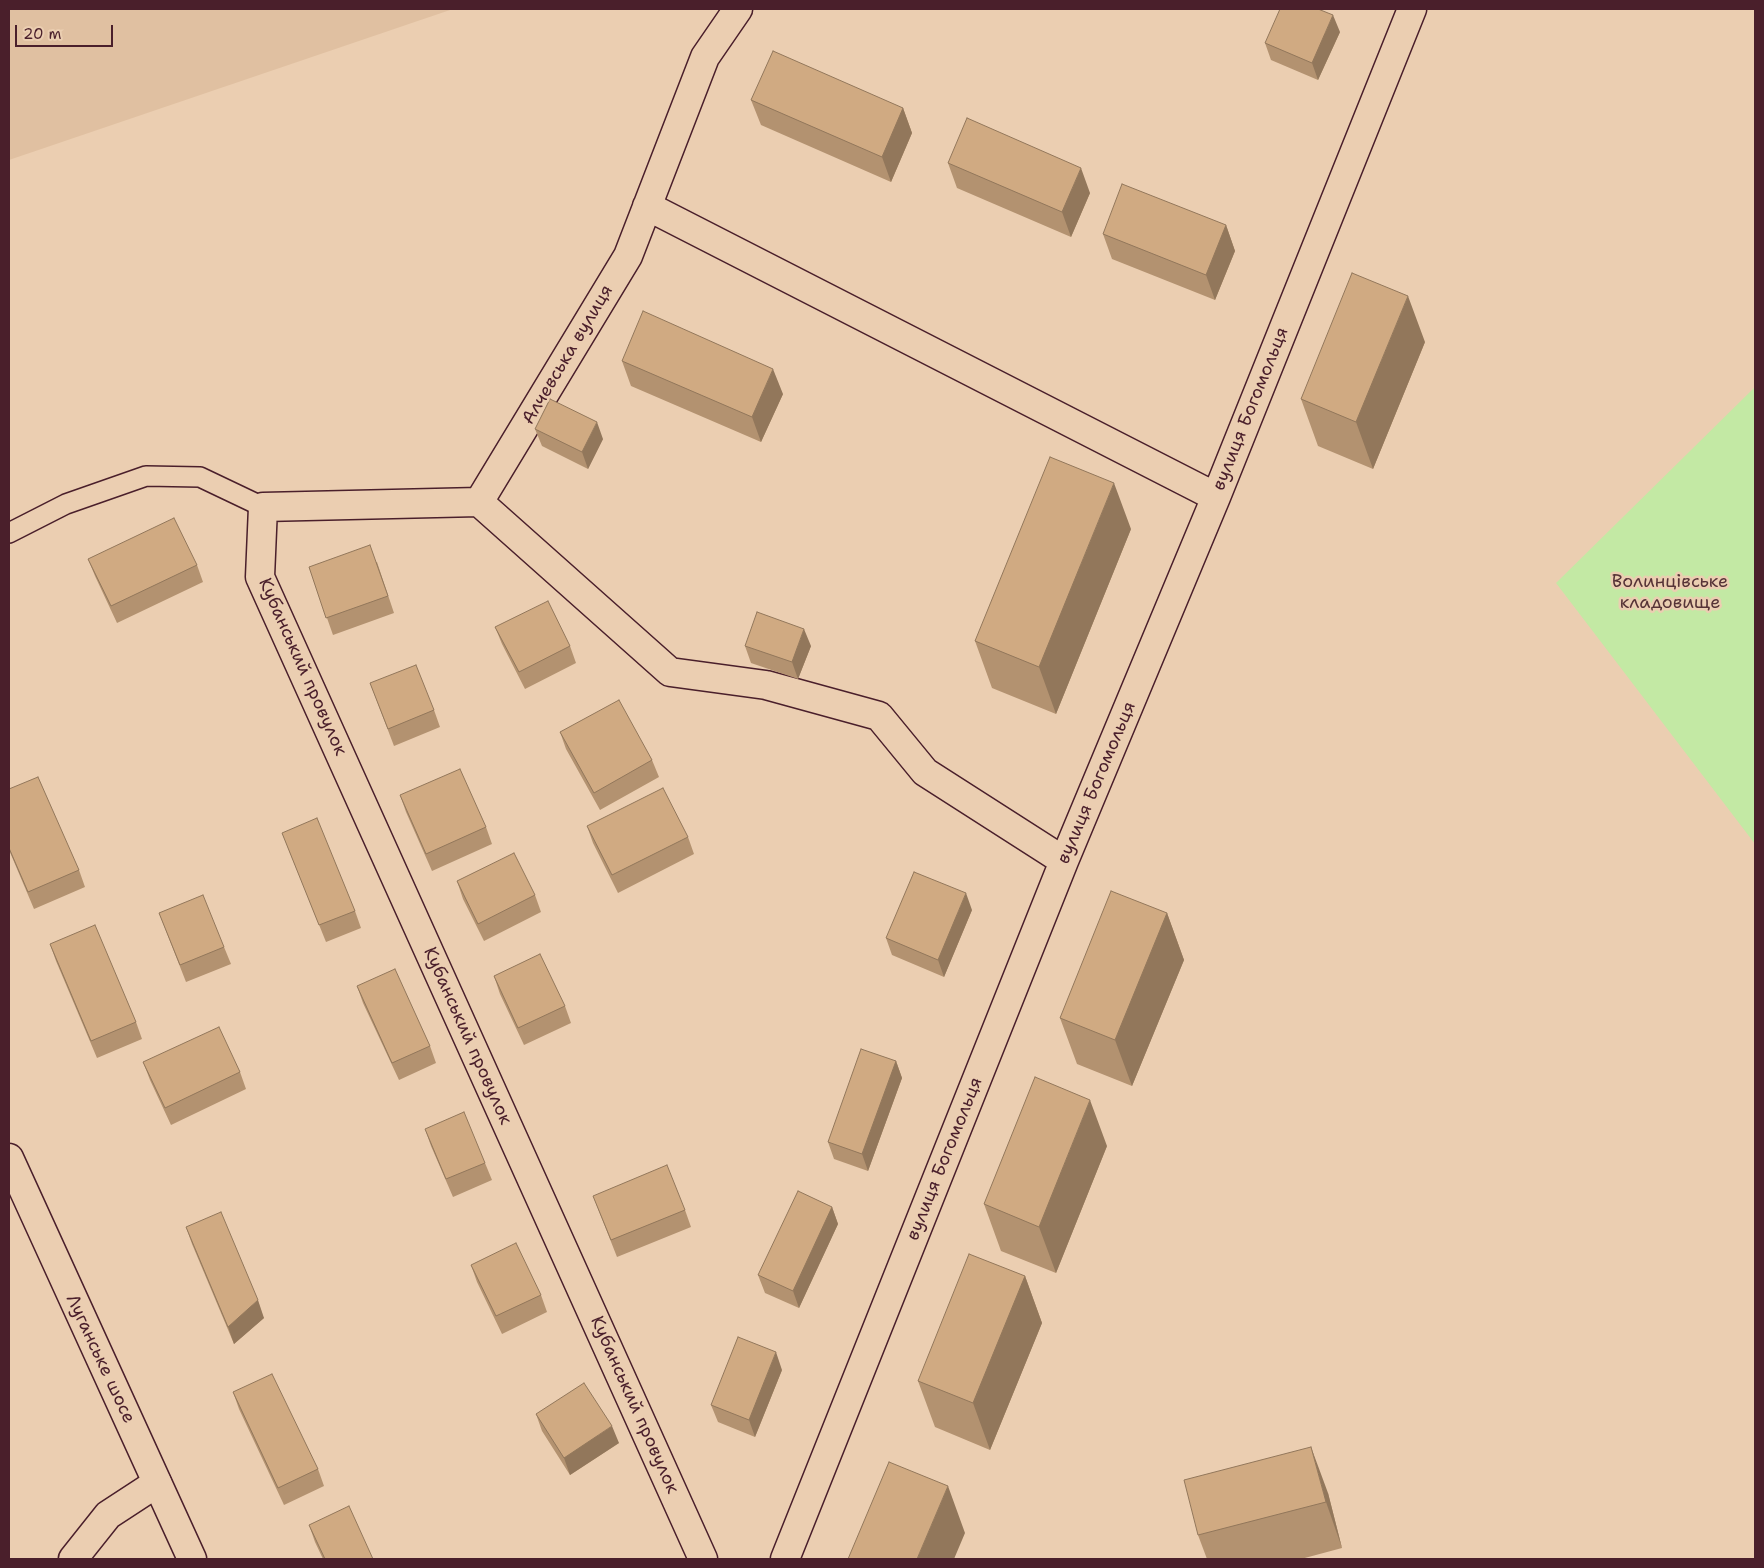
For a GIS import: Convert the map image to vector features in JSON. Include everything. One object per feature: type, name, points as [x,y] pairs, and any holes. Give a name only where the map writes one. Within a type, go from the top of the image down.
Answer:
[{"type":"street","name":"Алчевська вулиця","points":[[479,502],[628,256],[705,57],[738,9]]},
{"type":"street","name":"вулиця Богомольця","points":[[785,1559],[1064,861],[1216,497],[1412,9]]},
{"type":"street","points":[[647,206],[1216,497]]},
{"type":"street","points":[[263,507],[479,502],[670,672],[766,685],[879,716],[925,772],[1064,861]]},
{"type":"street","name":"Кубанський провулок","points":[[263,507],[260,577],[703,1559]]},
{"type":"street","name":"Луганське шосе","points":[[9,1158],[192,1559]]},
{"type":"street","points":[[74,1559],[108,1515],[157,1483]]},
{"type":"lane","points":[[9,533],[66,504],[146,476],[200,477],[263,507]]},
{"type":"shaded area","points":[[9,9],[453,9],[9,160]]},
{"type":"green space","name":"Волинцівське кладовище","points":[[1755,387],[1755,844],[1556,583]]},
{"type":"building","points":[[1280,9],[1318,9],[1333,15],[1312,63],[1265,43]]},
{"type":"building","points":[[773,51],[903,108],[882,157],[751,100]]},
{"type":"building","points":[[967,118],[1081,168],[1062,212],[948,163]]},
{"type":"building","points":[[1122,184],[1226,225],[1206,275],[1103,234]]},
{"type":"building","points":[[1352,273],[1408,296],[1356,422],[1301,399]]},
{"type":"building","points":[[643,311],[773,369],[752,417],[622,361]]},
{"type":"building","points":[[550,399],[597,422],[582,452],[535,429]]},
{"type":"building","points":[[1050,457],[1114,483],[1039,667],[975,641]]},
{"type":"building","points":[[174,518],[197,565],[111,606],[88,559]]},
{"type":"building","points":[[370,545],[388,596],[326,618],[309,567]]},
{"type":"building","points":[[548,601],[570,646],[519,672],[495,627]]},
{"type":"building","points":[[757,612],[804,629],[792,662],[745,646]]},
{"type":"building","points":[[416,665],[434,710],[388,729],[370,683]]},
{"type":"building","points":[[619,700],[652,760],[594,793],[560,732]]},
{"type":"building","points":[[460,769],[486,827],[426,854],[400,795]]},
{"type":"building","points":[[38,777],[79,870],[28,892],[9,848],[9,789]]},
{"type":"building","points":[[663,788],[688,837],[612,875],[587,826]]},
{"type":"building","points":[[317,818],[355,911],[319,925],[282,833]]},
{"type":"building","points":[[514,853],[535,895],[478,924],[457,881]]},
{"type":"building","points":[[914,872],[966,893],[938,960],[886,938]]},
{"type":"building","points":[[1111,891],[1167,913],[1115,1040],[1060,1018]]},
{"type":"building","points":[[203,895],[224,947],[180,965],[159,913]]},
{"type":"building","points":[[95,925],[136,1022],[91,1041],[50,944]]},
{"type":"building","points":[[540,954],[565,1006],[518,1028],[494,976]]},
{"type":"building","points":[[395,969],[430,1046],[392,1063],[357,986]]},
{"type":"building","points":[[219,1027],[240,1072],[165,1108],[143,1062]]},
{"type":"building","points":[[861,1049],[896,1061],[862,1154],[828,1142]]},
{"type":"building","points":[[1035,1077],[1090,1100],[1039,1227],[984,1204]]},
{"type":"building","points":[[464,1112],[485,1163],[446,1179],[425,1129]]},
{"type":"building","points":[[667,1165],[685,1210],[611,1240],[593,1196]]},
{"type":"building","points":[[798,1191],[832,1207],[793,1291],[758,1275]]},
{"type":"building","points":[[221,1212],[258,1300],[228,1327],[186,1227]]},
{"type":"building","points":[[516,1243],[541,1295],[496,1316],[471,1265]]},
{"type":"building","points":[[969,1254],[1025,1276],[973,1403],[918,1381]]},
{"type":"building","points":[[738,1337],[776,1352],[749,1420],[711,1405]]},
{"type":"building","points":[[272,1374],[318,1469],[278,1488],[233,1392]]},
{"type":"building","points":[[584,1383],[612,1426],[564,1458],[536,1414]]},
{"type":"building","points":[[1311,1447],[1326,1502],[1198,1535],[1184,1480]]},
{"type":"building","points":[[889,1462],[948,1486],[917,1559],[848,1559]]},
{"type":"building","points":[[349,1506],[373,1559],[325,1559],[309,1525]]}]
